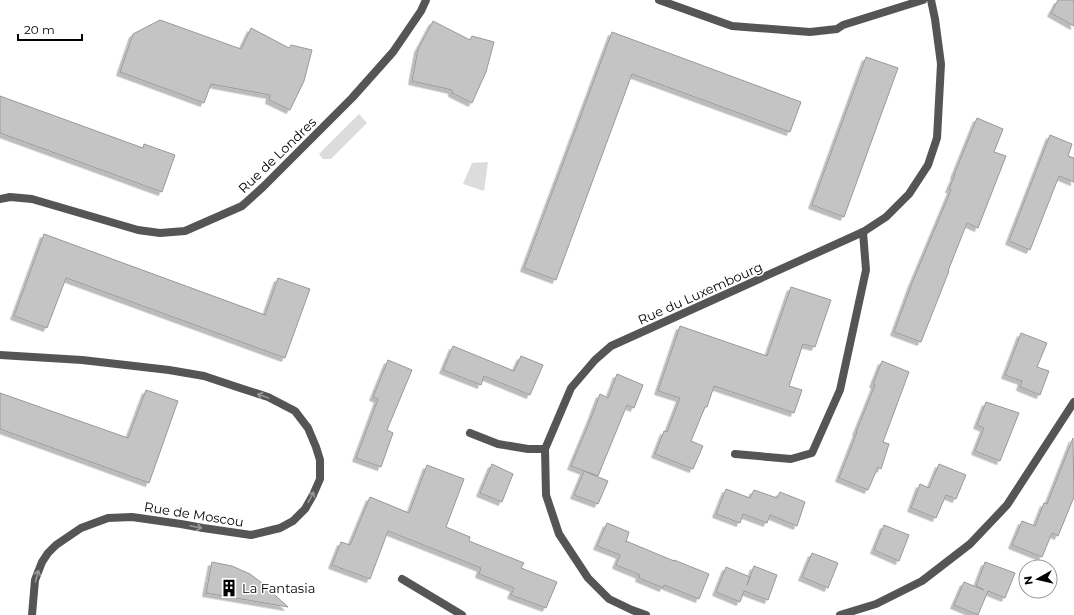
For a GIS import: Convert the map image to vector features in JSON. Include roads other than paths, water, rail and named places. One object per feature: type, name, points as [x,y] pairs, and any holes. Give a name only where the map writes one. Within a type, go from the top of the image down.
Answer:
[{"type":"street","name":"Rue de Londres","points":[[0,199],[10,197],[32,199],[138,230],[160,233],[185,230],[242,206],[347,103],[393,52],[421,12],[426,0]]},
{"type":"street","points":[[659,0],[732,26],[810,32],[837,29],[843,25],[923,0]]},
{"type":"street","name":"Rue du Luxembourg","points":[[646,615],[630,612],[609,599],[588,578],[559,534],[546,495],[545,449],[571,388],[595,360],[611,346],[862,232],[886,217],[909,194],[928,165],[937,138],[941,64],[931,0]]},
{"type":"street","points":[[735,454],[791,459],[812,453],[840,390],[866,270],[862,232]]},
{"type":"street","name":"Rue de Moscou","points":[[0,355],[82,360],[169,370],[204,376],[226,383],[268,397],[294,411],[308,428],[320,460],[320,479],[305,509],[294,521],[280,528],[251,535],[132,517],[108,518],[82,528],[56,545],[42,562],[35,580],[32,615]]},
{"type":"street","points":[[840,615],[876,604],[922,581],[970,544],[1007,505],[1074,402]]},
{"type":"street","points":[[470,433],[498,444],[528,449],[545,449]]},
{"type":"street","points":[[402,579],[462,615]]},
{"type":"place","name":"La Fantasia","points":[[229,588]]}]
